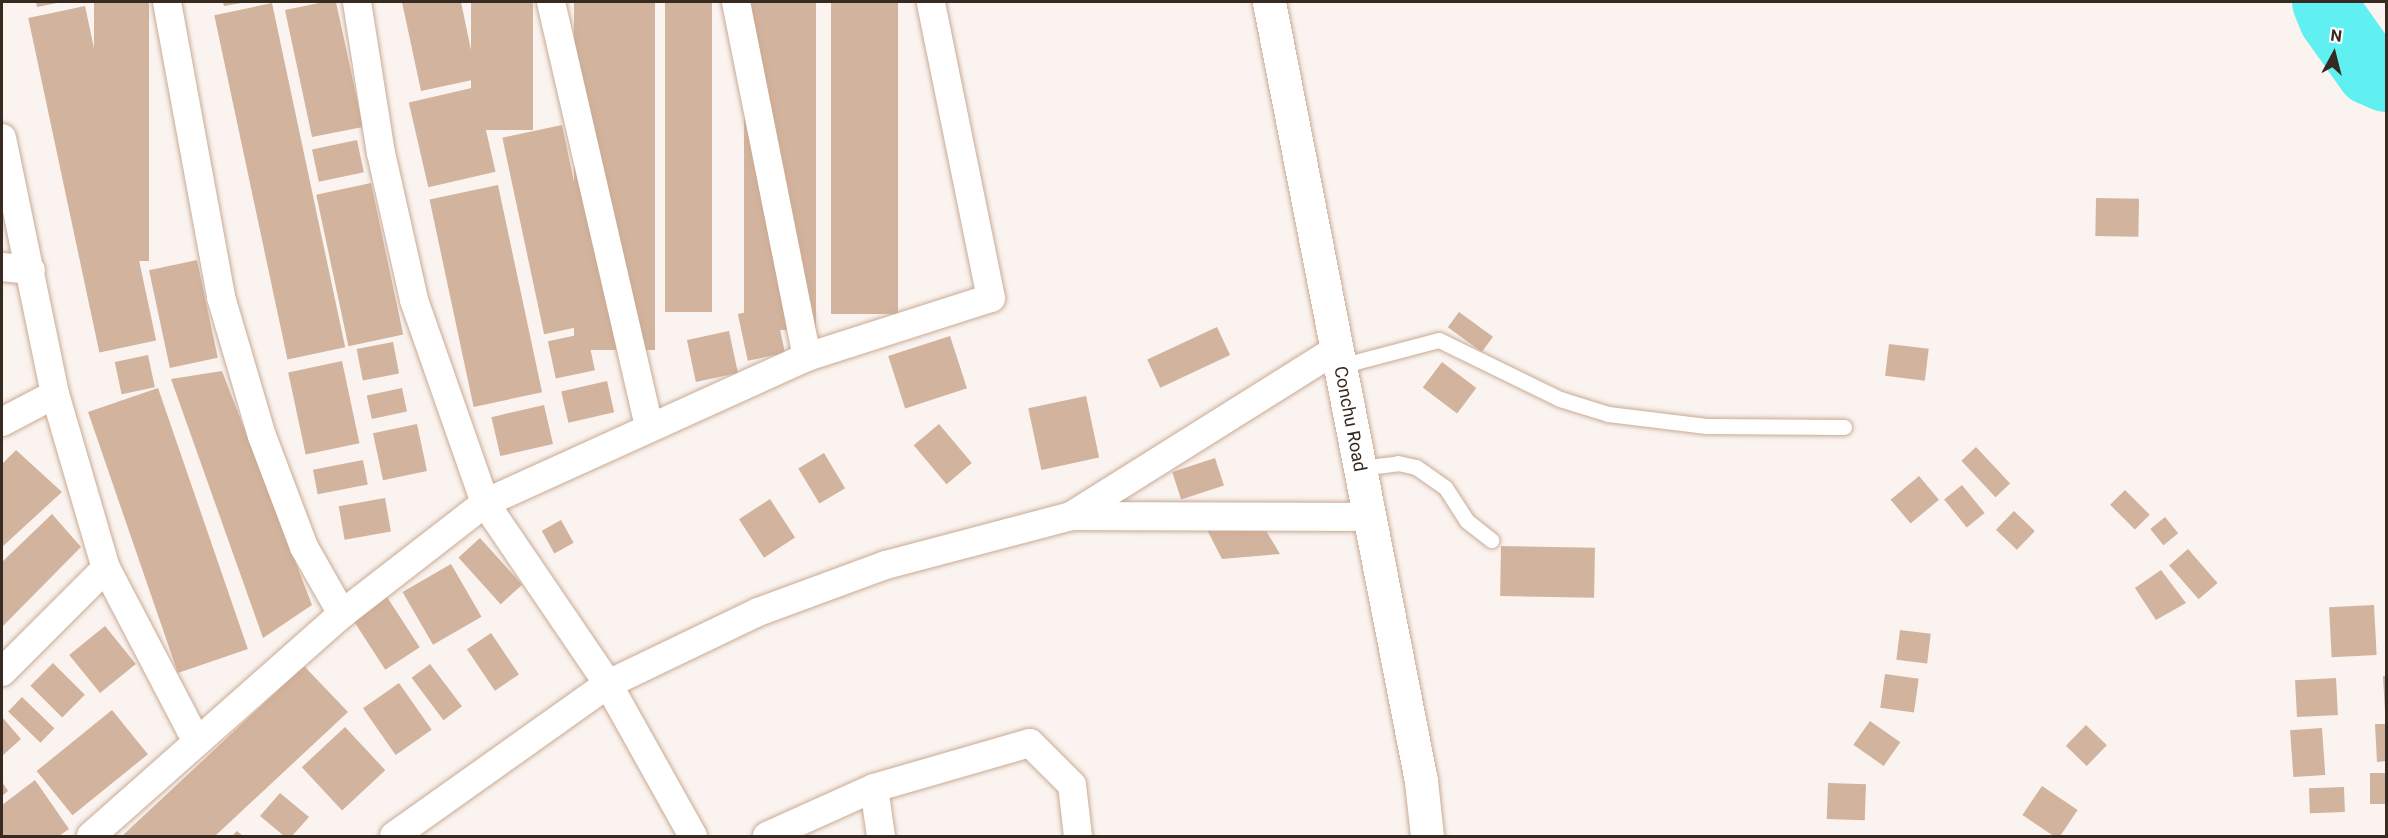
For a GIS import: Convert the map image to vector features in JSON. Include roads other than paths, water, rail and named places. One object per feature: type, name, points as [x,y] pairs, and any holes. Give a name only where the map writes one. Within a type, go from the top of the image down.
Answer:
[{"type":"main road","name":"Conchu Road","points":[[1269,2],[1421,782],[1427,837]]},
{"type":"street","points":[[167,2],[222,297],[274,469],[304,547],[342,614]]},
{"type":"street","points":[[357,2],[381,153],[414,300],[485,503],[608,684],[693,837]]},
{"type":"street","points":[[551,2],[649,427]]},
{"type":"street","points":[[736,2],[807,357]]},
{"type":"street","points":[[91,837],[342,614],[485,503],[807,357],[991,298],[931,2]]},
{"type":"street","points":[[2,138],[55,394],[106,568],[197,742]]},
{"type":"street","points":[[2,267],[31,270]]},
{"type":"street","points":[[1071,516],[1339,358]]},
{"type":"street","points":[[2,422],[55,394]]},
{"type":"street","points":[[394,837],[608,684],[758,612],[886,565],[1071,516],[1370,517]]},
{"type":"street","points":[[2,672],[106,568]]},
{"type":"street","points":[[767,837],[874,788],[1030,743],[1072,785],[1078,837]]},
{"type":"street","points":[[874,788],[881,837]]},
{"type":"lane","points":[[1339,358],[1439,340],[1560,399],[1608,414],[1706,426],[1844,427]]},
{"type":"lane","points":[[1360,468],[1398,463],[1416,467],[1445,487],[1467,521],[1491,540]]},
{"type":"waterway","points":[[2326,2],[2333,19],[2370,71],[2386,78]]}]
